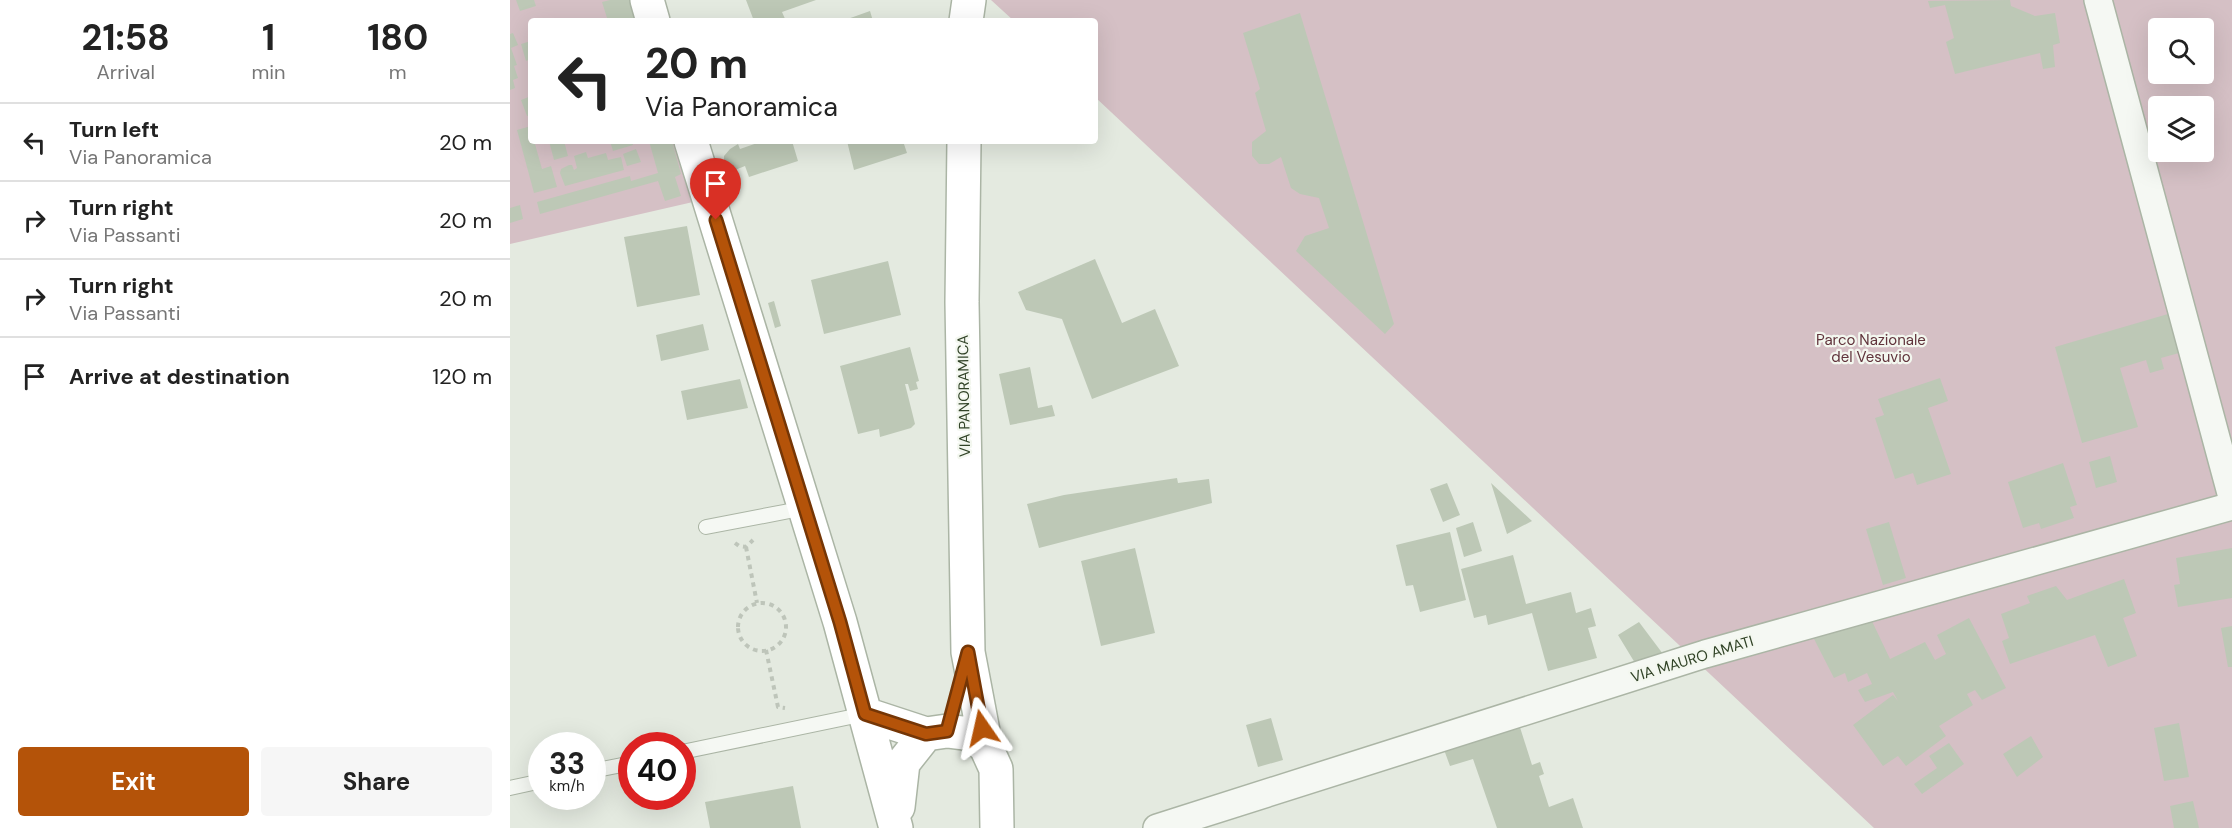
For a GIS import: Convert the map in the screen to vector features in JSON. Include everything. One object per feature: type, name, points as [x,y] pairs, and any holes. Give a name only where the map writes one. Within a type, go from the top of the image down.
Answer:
[{"type":"main road","points":[[647,0],[652,18]]},
{"type":"main road","points":[[966,18],[969,0]]},
{"type":"main road","points":[[692,144],[840,622],[896,827]]},
{"type":"main road","name":"VIA PANORAMICA","points":[[963,144],[962,302],[968,652],[986,747],[996,769],[997,828]]},
{"type":"main road","name":"VIA PANORAMICA","points":[[936,733],[968,652]]},
{"type":"main road","points":[[865,714],[936,733],[971,734],[986,747]]},
{"type":"main road","points":[[896,827],[903,763],[936,733]]},
{"type":"street","points":[[2098,0],[2232,497]]},
{"type":"street","name":"VIA MAURO AMATI","points":[[1158,828],[1705,654],[2232,506]]},
{"type":"lane","points":[[706,527],[805,508]]},
{"type":"lane","points":[[696,749],[865,714]]},
{"type":"lane","points":[[510,788],[528,784]]},
{"type":"path","points":[[746,547],[757,603]]},
{"type":"path","points":[[757,603],[771,604],[782,611],[787,624],[784,637],[775,647],[766,650],[751,648],[742,640],[738,629],[740,618],[747,608],[757,603]]},
{"type":"path","points":[[766,650],[778,706],[786,708],[790,713]]},
{"type":"green space","points":[[510,0],[630,0],[636,18],[528,18],[528,144],[675,144],[693,202],[510,244]]},
{"type":"green space","name":"Parco Nazionale del Vesuvio","points":[[991,0],[2232,0],[2232,828],[1874,828],[1098,100],[1098,18],[1011,18]]},
{"type":"building","points":[[516,0],[534,0],[536,6],[520,11]]},
{"type":"building","points":[[631,0],[636,18],[607,18],[602,2]]},
{"type":"building","points":[[746,0],[816,0],[782,12],[785,18],[753,18]]},
{"type":"building","points":[[2010,0],[2011,6],[2035,16],[2055,13],[2060,43],[2053,45],[2055,67],[2043,69],[2040,53],[1955,74],[1946,42],[1954,38],[1945,5],[1930,8],[1928,1]]},
{"type":"building","points":[[870,11],[872,18],[850,18]]},
{"type":"building","points":[[1300,13],[1394,324],[1385,334],[1296,251],[1305,236],[1329,228],[1319,198],[1300,194],[1291,188],[1281,157],[1269,164],[1259,164],[1252,156],[1252,142],[1266,131],[1255,93],[1260,89],[1243,33]]},
{"type":"building","points":[[513,33],[518,45],[511,48],[517,65],[514,66],[518,78],[513,80],[515,88],[510,90],[510,34]]},
{"type":"building","points":[[528,42],[528,60],[526,61],[521,44]]},
{"type":"building","points":[[528,97],[528,116],[527,116],[521,100]]},
{"type":"building","points":[[528,127],[528,144],[535,144],[542,169],[551,166],[557,187],[534,193],[517,130]]},
{"type":"building","points":[[550,144],[565,144],[568,156],[554,160]]},
{"type":"building","points":[[611,144],[633,144],[633,145],[613,151]]},
{"type":"building","points":[[650,144],[673,144],[681,174],[675,177],[681,196],[665,201],[658,181],[540,214],[537,202],[630,176],[631,181],[658,173]]},
{"type":"building","points":[[738,144],[740,149],[754,144],[793,144],[798,161],[749,177],[745,166],[735,170],[739,179],[731,182],[724,164],[724,156]]},
{"type":"building","points":[[848,144],[904,144],[907,153],[854,170]]},
{"type":"building","points":[[636,149],[641,162],[627,166],[623,154]]},
{"type":"building","points":[[586,152],[588,158],[606,153],[608,160],[621,157],[624,170],[565,186],[560,173],[561,169],[569,165],[572,165],[574,170],[577,168],[574,156]]},
{"type":"building","points":[[520,205],[523,219],[510,223],[510,208]]},
{"type":"building","points":[[687,226],[700,295],[637,307],[624,237]]},
{"type":"building","points":[[1095,259],[1122,323],[1155,309],[1179,366],[1092,399],[1062,319],[1026,310],[1018,292]]},
{"type":"building","points":[[888,261],[901,315],[824,334],[811,280]]},
{"type":"building","points":[[774,301],[781,326],[775,328],[768,303]]},
{"type":"building","points":[[2168,314],[2179,353],[2161,358],[2164,369],[2150,373],[2146,360],[2120,368],[2138,427],[2082,443],[2055,347]]},
{"type":"building","points":[[703,324],[709,350],[661,361],[656,335]]},
{"type":"building","points":[[910,347],[919,381],[916,382],[918,389],[910,391],[908,384],[905,384],[915,424],[911,428],[880,437],[879,429],[858,434],[840,366]]},
{"type":"building","points":[[1030,367],[1038,408],[1052,405],[1055,416],[1010,425],[999,374]]},
{"type":"building","points":[[1940,378],[1948,401],[1928,408],[1951,474],[1917,485],[1913,473],[1895,479],[1875,418],[1884,415],[1878,399]]},
{"type":"building","points":[[740,379],[748,408],[687,420],[681,391]]},
{"type":"building","points":[[2110,456],[2117,482],[2096,488],[2089,462]]},
{"type":"building","points":[[2063,463],[2077,505],[2070,507],[2074,518],[2041,529],[2039,523],[2023,528],[2008,482]]},
{"type":"building","points":[[1177,478],[1178,483],[1209,479],[1212,503],[1039,548],[1027,504],[1064,495]]},
{"type":"building","points":[[1447,483],[1460,515],[1443,522],[1430,489]]},
{"type":"building","points":[[1491,483],[1532,521],[1507,534]]},
{"type":"building","points":[[1473,522],[1482,551],[1464,557],[1456,528]]},
{"type":"building","points":[[1889,522],[1906,578],[1883,585],[1866,529]]},
{"type":"building","points":[[1450,532],[1466,600],[1420,612],[1413,585],[1406,586],[1396,545]]},
{"type":"building","points":[[1135,548],[1155,633],[1101,646],[1081,561]]},
{"type":"building","points":[[2232,548],[2232,598],[2178,607],[2174,585],[2180,584],[2176,558]]},
{"type":"building","points":[[1513,555],[1526,604],[1571,592],[1576,613],[1591,608],[1596,626],[1588,628],[1597,658],[1548,671],[1532,613],[1488,625],[1486,615],[1474,618],[1461,569]]},
{"type":"building","points":[[2124,579],[2136,613],[2123,618],[2137,656],[2108,667],[2095,635],[2010,664],[2002,641],[2009,638],[2001,614],[2030,603],[2027,596],[2056,586],[2067,600]]},
{"type":"building","points":[[1870,617],[1890,659],[1925,642],[1935,660],[1946,654],[1937,635],[1969,618],[2006,688],[1982,700],[1975,690],[1967,694],[1973,705],[1939,726],[1946,736],[1906,766],[1898,756],[1883,766],[1853,725],[1893,695],[1898,701],[1893,692],[1865,702],[1858,690],[1872,684],[1867,673],[1848,682],[1845,673],[1834,678],[1811,633]]},
{"type":"building","points":[[1639,622],[1663,654],[1635,663],[1618,635]]},
{"type":"building","points":[[2232,626],[2232,667],[2228,667],[2221,628]]},
{"type":"building","points":[[1271,718],[1283,760],[1258,767],[1246,725]]},
{"type":"building","points":[[1518,721],[1532,765],[1540,762],[1544,774],[1539,776],[1549,807],[1573,798],[1583,828],[1497,828],[1473,759],[1450,766],[1443,747]]},
{"type":"building","points":[[2179,723],[2189,777],[2164,781],[2154,728]]},
{"type":"building","points":[[2031,736],[2043,757],[2017,777],[2003,754]]},
{"type":"building","points":[[1949,743],[1964,764],[1922,794],[1914,784],[1937,768],[1929,756]]},
{"type":"building","points":[[793,786],[801,828],[710,828],[705,802]]},
{"type":"building","points":[[2193,801],[2199,828],[2174,828],[2170,806]]},
{"type":"route","points":[[716,220],[840,622],[865,714],[926,734],[947,731],[968,652],[982,728]]}]
